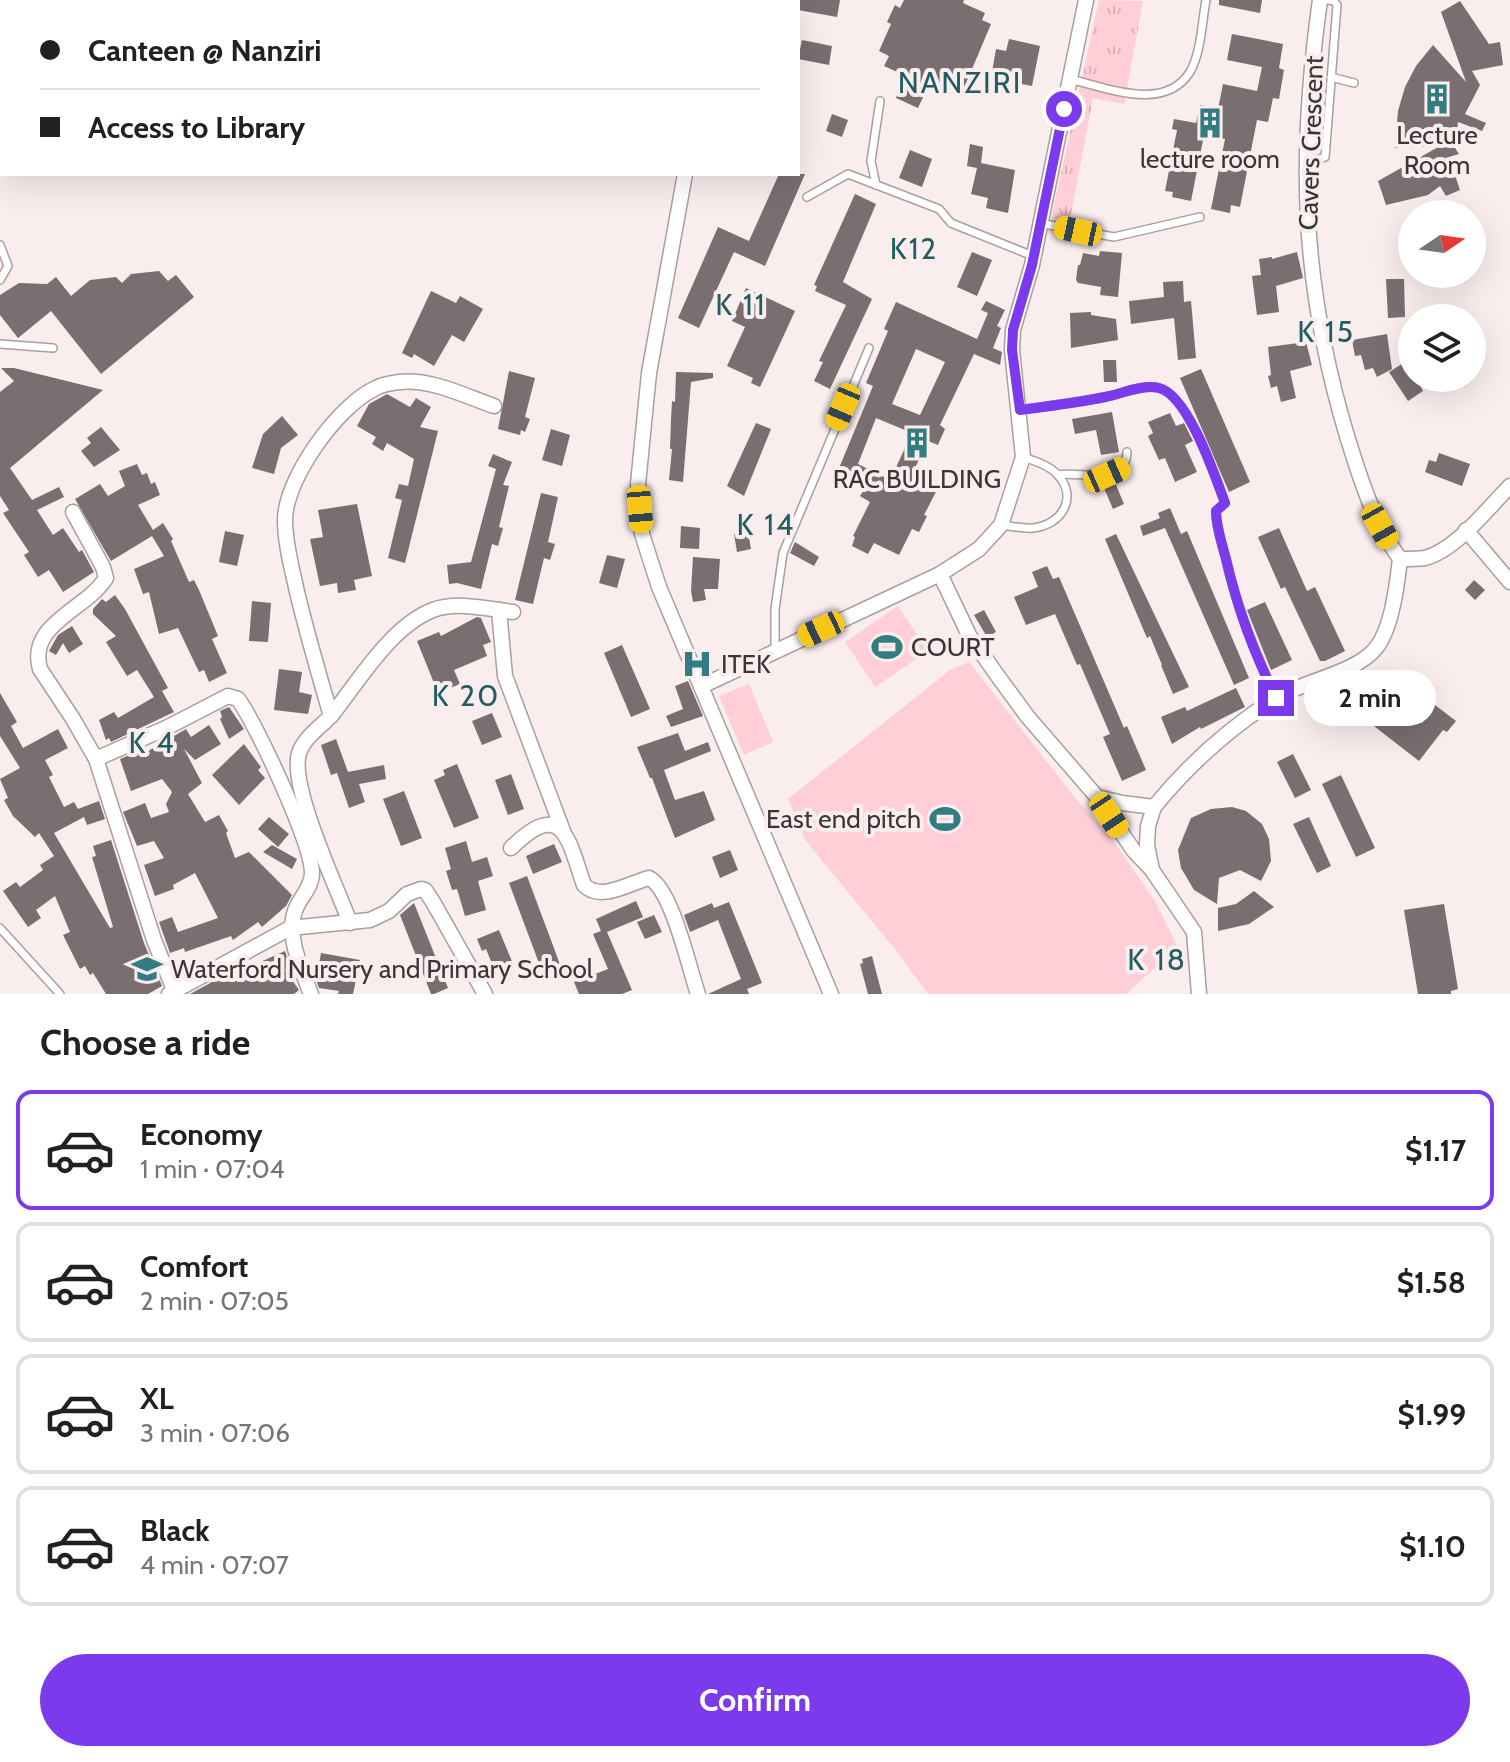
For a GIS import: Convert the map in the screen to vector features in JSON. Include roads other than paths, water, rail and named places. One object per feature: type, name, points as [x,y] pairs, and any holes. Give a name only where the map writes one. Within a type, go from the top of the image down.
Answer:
[{"type":"street","points":[[702,686],[940,574],[979,549],[1001,525],[1023,457],[1012,350],[1013,330],[1033,256],[1086,0]]},
{"type":"street","name":"Cavers Crescent","points":[[1320,0],[1308,100],[1306,164],[1307,234],[1317,317],[1354,459],[1380,526],[1400,559]]},
{"type":"street","points":[[685,176],[649,373],[638,484],[642,534],[648,557],[831,994]]},
{"type":"street","points":[[331,716],[306,628],[286,535],[287,502],[299,474],[336,421],[377,386],[422,383],[494,406]]},
{"type":"street","points":[[1152,870],[1147,845],[1148,826],[1154,807],[1198,759],[1276,698],[1367,657],[1377,648],[1384,635],[1397,587],[1400,559],[1424,558],[1439,552],[1510,486]]},
{"type":"street","points":[[73,512],[106,578],[40,640],[37,660],[96,759],[172,992],[290,928],[350,923],[380,916],[407,894],[425,890],[485,994]]},
{"type":"street","points":[[1466,530],[1510,582]]},
{"type":"street","points":[[940,574],[969,635],[997,675],[1027,716],[1097,797],[1194,932],[1199,994]]},
{"type":"street","points":[[350,923],[305,804],[298,756],[303,745],[331,716],[393,639],[413,621],[435,609],[457,607],[506,611],[505,676],[584,885],[589,890],[603,893],[649,878],[660,886],[698,994]]},
{"type":"street","points":[[96,759],[228,696],[236,697],[242,703],[270,759],[310,860],[311,883],[297,907],[290,928],[311,994]]},
{"type":"street","points":[[1097,797],[1154,807]]},
{"type":"street","points":[[511,848],[528,833],[545,824],[552,823],[563,831]]},
{"type":"lane","points":[[1069,79],[1150,96],[1174,87],[1190,71],[1206,0]]},
{"type":"lane","points":[[1306,164],[1325,157],[1337,5],[1328,0]]},
{"type":"lane","points":[[1331,77],[1354,83]]},
{"type":"lane","points":[[876,185],[871,161],[880,101]]},
{"type":"lane","points":[[807,197],[848,174],[939,209],[951,223],[1033,256]]},
{"type":"lane","points":[[1039,223],[1114,237],[1200,217]]},
{"type":"lane","points":[[0,245],[8,266],[0,280]]},
{"type":"lane","points":[[0,344],[53,348]]},
{"type":"lane","points":[[775,651],[775,609],[783,553],[869,348]]},
{"type":"lane","points":[[1020,410],[1147,388],[1161,388],[1177,400],[1188,417],[1225,503],[1216,511],[1216,521],[1248,639],[1276,698]]},
{"type":"lane","points":[[1058,475],[1107,475],[1122,468],[1127,452]]},
{"type":"lane","points":[[1001,525],[1037,527],[1060,516],[1068,499],[1058,475],[1023,457]]},
{"type":"lane","points":[[0,928],[60,994]]},
{"type":"place","name":"Lecture Room","points":[[1437,99]]},
{"type":"place","name":"lecture room","points":[[1210,123]]},
{"type":"place","name":"RAC BUILDING","points":[[917,443]]},
{"type":"place","name":"COURT","points":[[887,647]]},
{"type":"place","name":"ITEK","points":[[697,664]]},
{"type":"place","name":"East end pitch","points":[[945,819]]},
{"type":"place","name":"Waterford Nursery and Primary School","points":[[147,969]]},
{"type":"district","name":"NANZIRI","points":[[960,82]]},
{"type":"district","name":"K12","points":[[914,248]]},
{"type":"district","name":"K 11","points":[[741,304]]},
{"type":"district","name":"K 15","points":[[1326,331]]},
{"type":"district","name":"K 14","points":[[766,524]]},
{"type":"district","name":"K 20","points":[[466,695]]},
{"type":"district","name":"K 4","points":[[152,742]]},
{"type":"district","name":"K 18","points":[[1157,959]]}]
